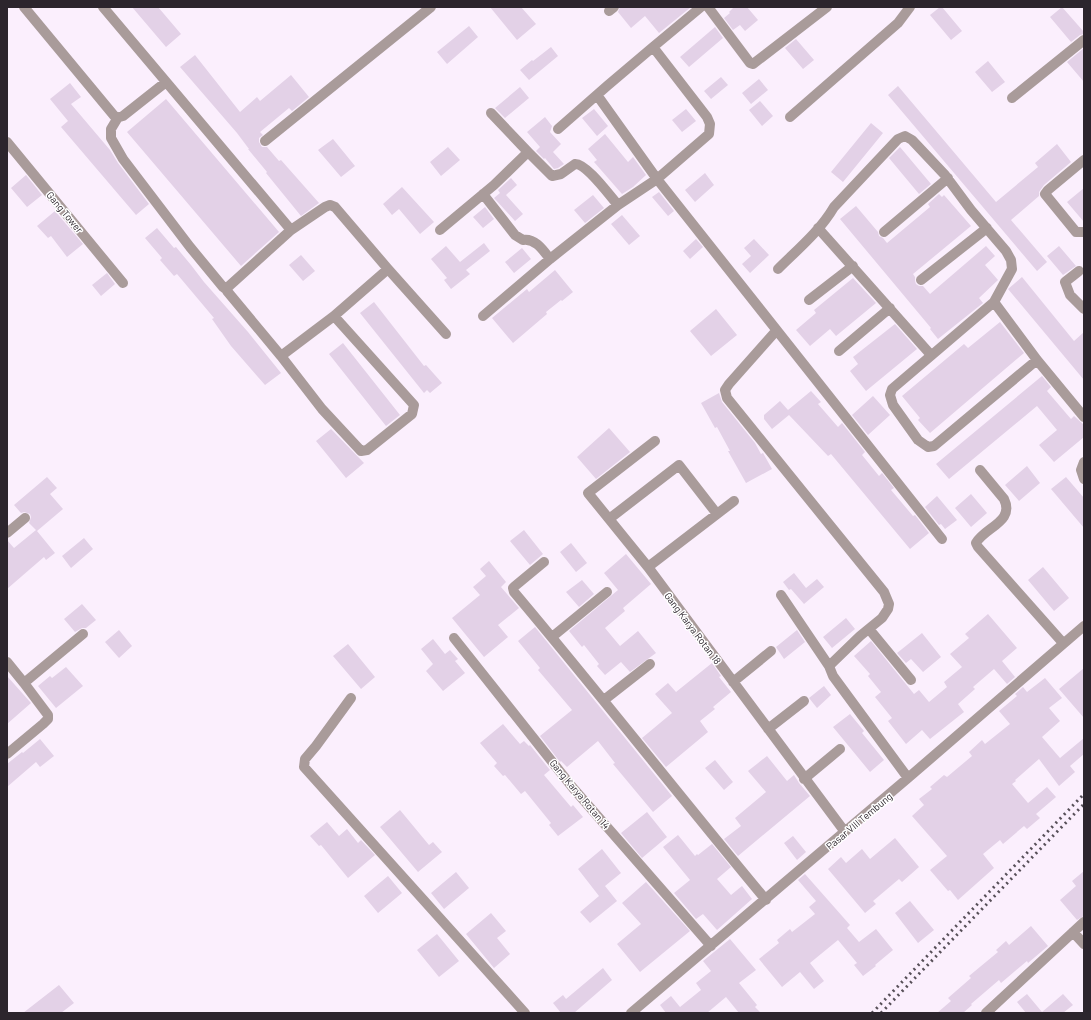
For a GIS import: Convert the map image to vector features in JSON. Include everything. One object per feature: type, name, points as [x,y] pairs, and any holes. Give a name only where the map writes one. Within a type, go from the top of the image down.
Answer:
[{"type":"street","points":[[24,7],[114,117],[118,119]]},
{"type":"street","points":[[103,7],[291,230]]},
{"type":"street","points":[[265,141],[431,7]]},
{"type":"street","points":[[558,129],[701,7]]},
{"type":"street","points":[[708,7],[750,63],[753,64],[827,7]]},
{"type":"street","points":[[790,117],[898,23],[910,7]]},
{"type":"street","points":[[1012,98],[1084,40]]},
{"type":"street","points":[[483,316],[550,259],[618,205],[657,179],[706,136],[710,129],[710,124],[707,117],[654,47]]},
{"type":"street","points":[[166,82],[118,119],[111,129],[111,138],[122,159],[190,247],[281,356],[322,410],[360,450],[367,450],[409,416],[414,405],[334,316]]},
{"type":"street","points":[[597,95],[657,179],[942,539]]},
{"type":"street","points":[[491,113],[552,176],[561,174],[575,164],[581,165],[618,205]]},
{"type":"street","points":[[778,269],[818,228],[834,207],[898,139],[905,136],[912,140],[948,178],[971,210],[1006,251],[1012,260],[1012,270],[994,302],[892,389],[890,395],[894,405],[918,440],[928,447],[934,446],[1036,360]]},
{"type":"street","name":"Gang Tower","points":[[7,142],[123,283]]},
{"type":"street","points":[[440,230],[483,194],[528,152]]},
{"type":"street","points":[[1084,160],[1045,194],[1076,232],[1084,232]]},
{"type":"street","points":[[884,232],[948,178]]},
{"type":"street","points":[[483,194],[515,235],[523,240],[534,242],[550,259]]},
{"type":"street","points":[[227,290],[228,287],[291,230],[325,207],[330,205],[336,206],[388,269],[446,334]]},
{"type":"street","points":[[818,228],[931,355]]},
{"type":"street","points":[[921,280],[987,228]]},
{"type":"street","points":[[809,300],[853,266]]},
{"type":"street","points":[[281,356],[334,316],[388,269]]},
{"type":"street","points":[[1079,271],[1065,282],[1070,295],[1084,309]]},
{"type":"street","points":[[994,302],[1036,360],[1084,417]]},
{"type":"street","points":[[839,351],[890,308]]},
{"type":"street","points":[[776,331],[729,384],[725,390],[727,398],[884,592],[889,604],[888,610],[882,618],[829,666]]},
{"type":"street","name":"Gang Karya Rotan 18","points":[[655,441],[588,493],[648,567],[804,779],[845,832]]},
{"type":"street","points":[[1084,462],[1081,470],[1084,479]]},
{"type":"street","points":[[609,519],[679,465],[717,514]]},
{"type":"street","points":[[980,470],[1004,499],[1007,512],[1005,516],[979,538],[976,543],[1063,643]]},
{"type":"street","points":[[648,567],[734,501]]},
{"type":"street","points":[[7,533],[25,518]]},
{"type":"street","points":[[544,562],[514,586],[513,590],[604,700],[687,806],[766,900]]},
{"type":"street","points":[[552,637],[607,592]]},
{"type":"street","points":[[781,595],[829,666],[833,676],[908,778]]},
{"type":"street","name":"Pasar VIII Tembung","points":[[632,1013],[766,900],[1084,626]]},
{"type":"street","points":[[869,629],[911,680]]},
{"type":"street","points":[[24,683],[83,634]]},
{"type":"street","name":"Gang Karya Rotan 14","points":[[454,638],[573,788],[711,946]]},
{"type":"street","points":[[733,682],[771,651]]},
{"type":"street","points":[[7,662],[48,716],[48,719],[43,724],[7,754]]},
{"type":"street","points":[[604,700],[650,664]]},
{"type":"street","points":[[351,698],[305,759],[304,767],[525,1013]]},
{"type":"street","points":[[768,729],[804,701]]},
{"type":"street","points":[[804,779],[840,749]]},
{"type":"street","points":[[986,1013],[1084,922]]},
{"type":"street","points":[[1073,932],[1084,944]]},
{"type":"building","points":[[132,7],[158,7],[181,34],[166,47]]},
{"type":"building","points":[[490,7],[521,7],[536,24],[517,40]]},
{"type":"building","points":[[620,7],[691,7],[659,33],[645,16],[631,28],[618,12]]},
{"type":"building","points":[[734,7],[747,7],[758,20],[745,31],[740,25],[733,30],[724,18]]},
{"type":"building","points":[[942,7],[962,31],[951,40],[930,15]]},
{"type":"building","points":[[1062,7],[1084,32],[1084,34],[1080,35],[1071,42],[1050,17]]},
{"type":"building","points":[[469,26],[478,37],[447,64],[437,52]]},
{"type":"building","points":[[715,27],[723,38],[689,67],[680,57]]},
{"type":"building","points":[[796,39],[814,60],[803,69],[785,48]]},
{"type":"building","points":[[551,47],[558,56],[529,80],[520,70]]},
{"type":"building","points":[[1084,48],[1084,82],[1067,62]]},
{"type":"building","points":[[195,55],[240,112],[257,97],[260,101],[291,75],[309,97],[292,111],[289,108],[260,132],[263,135],[259,138],[259,142],[262,147],[267,147],[279,161],[281,160],[319,203],[301,216],[266,173],[267,172],[237,133],[180,67]]},
{"type":"building","points":[[988,61],[1005,82],[992,92],[975,72]]},
{"type":"building","points":[[721,77],[728,85],[711,99],[704,91]]},
{"type":"building","points":[[759,79],[768,90],[751,104],[742,93]]},
{"type":"building","points":[[70,83],[81,97],[71,104],[110,150],[149,204],[136,215],[61,127],[68,121],[50,99]]},
{"type":"building","points":[[898,86],[996,202],[1038,167],[1035,163],[1057,144],[1071,162],[1044,185],[1039,192],[1039,196],[1011,220],[1047,262],[1037,271],[888,95]]},
{"type":"building","points":[[520,87],[529,98],[505,118],[495,108]]},
{"type":"building","points":[[166,99],[279,232],[241,266],[127,132]]},
{"type":"building","points":[[760,101],[773,116],[762,126],[749,110]]},
{"type":"building","points":[[594,109],[608,126],[597,136],[582,118]]},
{"type":"building","points":[[686,109],[696,121],[682,132],[672,120]]},
{"type":"building","points":[[545,117],[552,126],[550,132],[561,144],[553,152],[564,164],[554,169],[545,158],[544,159],[536,151],[540,147],[527,132]]},
{"type":"building","points":[[871,123],[883,133],[843,182],[831,172]]},
{"type":"building","points":[[605,134],[628,162],[633,157],[646,175],[633,187],[622,194],[594,162],[597,160],[588,149]]},
{"type":"building","points":[[333,139],[355,166],[341,177],[318,150]]},
{"type":"building","points":[[448,147],[460,160],[441,176],[430,162]]},
{"type":"building","points":[[900,147],[931,184],[919,194],[889,158]]},
{"type":"building","points":[[705,173],[714,185],[695,202],[685,190]]},
{"type":"building","points":[[26,175],[42,195],[27,207],[11,188]]},
{"type":"building","points":[[511,178],[517,185],[506,195],[523,214],[515,221],[494,198],[500,193],[498,190]]},
{"type":"building","points":[[402,187],[434,222],[420,234],[399,209],[392,215],[383,204]]},
{"type":"building","points":[[1084,188],[1084,222],[1067,202]]},
{"type":"building","points":[[659,192],[674,211],[668,216],[652,197]]},
{"type":"building","points":[[939,194],[942,197],[944,195],[971,226],[913,274],[916,284],[923,286],[930,294],[986,246],[995,256],[985,265],[998,280],[979,298],[983,303],[938,339],[930,329],[931,328],[840,219],[856,206],[878,232],[879,236],[887,243],[930,207],[928,204]]},
{"type":"building","points":[[593,195],[604,208],[585,223],[574,210]]},
{"type":"building","points":[[485,207],[494,219],[483,228],[473,217]]},
{"type":"building","points":[[55,211],[83,244],[67,257],[51,236],[48,238],[37,226]]},
{"type":"building","points":[[622,215],[640,236],[629,245],[611,224]]},
{"type":"building","points":[[157,228],[174,248],[176,247],[281,373],[265,385],[231,346],[212,319],[214,318],[177,274],[174,276],[160,260],[162,258],[145,238]]},
{"type":"building","points":[[696,239],[703,247],[690,259],[683,251]]},
{"type":"building","points":[[754,239],[769,255],[750,273],[742,264],[751,256],[744,248]]},
{"type":"building","points":[[484,243],[490,251],[466,270],[470,274],[451,289],[444,280],[447,278],[431,259],[446,246],[460,262]]},
{"type":"building","points":[[1059,246],[1076,266],[1063,275],[1047,256]]},
{"type":"building","points":[[522,248],[531,259],[514,273],[505,262]]},
{"type":"building","points":[[301,255],[315,271],[303,281],[289,265]]},
{"type":"building","points":[[555,270],[573,292],[546,312],[547,314],[513,343],[492,318],[527,289],[529,292]]},
{"type":"building","points":[[107,273],[115,284],[101,296],[92,285]]},
{"type":"building","points":[[1022,277],[1074,341],[1084,332],[1084,380],[1008,289]]},
{"type":"building","points":[[853,278],[876,303],[836,336],[830,329],[810,346],[796,330],[816,313],[814,310]]},
{"type":"building","points":[[374,302],[424,366],[426,365],[442,383],[430,393],[427,390],[424,393],[360,313]]},
{"type":"building","points":[[716,309],[737,335],[711,356],[690,331]]},
{"type":"building","points":[[1000,322],[1024,353],[930,433],[918,420],[920,418],[902,396],[964,344],[968,348]]},
{"type":"building","points":[[895,324],[917,349],[866,391],[850,371],[858,364],[853,357]]},
{"type":"building","points":[[343,343],[400,415],[386,426],[329,354]]},
{"type":"building","points":[[1042,376],[1051,387],[1047,391],[1071,419],[1074,416],[1084,425],[1084,437],[1054,462],[1039,445],[1057,430],[1037,406],[949,479],[936,464]]},
{"type":"building","points":[[811,391],[821,402],[818,404],[838,427],[842,423],[865,452],[862,455],[879,476],[882,473],[894,488],[891,490],[913,516],[915,515],[929,533],[910,549],[831,454],[828,456],[789,415],[772,429],[764,419],[764,415],[780,401],[788,410]]},
{"type":"building","points":[[719,393],[722,402],[755,443],[761,454],[763,453],[772,469],[746,483],[728,451],[730,451],[717,427],[715,428],[701,403]]},
{"type":"building","points":[[873,396],[890,415],[868,435],[852,415]]},
{"type":"building","points":[[609,428],[630,452],[596,479],[577,457]]},
{"type":"building","points":[[331,429],[364,463],[346,478],[316,441]]},
{"type":"building","points":[[1027,466],[1040,483],[1019,501],[1005,485]]},
{"type":"building","points":[[47,477],[57,488],[50,494],[63,509],[37,531],[55,553],[46,560],[44,557],[7,589],[7,540],[14,548],[36,530],[29,523],[31,517],[30,514],[24,512],[21,513],[14,505]]},
{"type":"building","points":[[1066,477],[1084,498],[1084,528],[1051,489]]},
{"type":"building","points":[[971,494],[987,513],[971,527],[955,508]]},
{"type":"building","points":[[937,496],[957,520],[945,529],[941,524],[939,525],[925,507]]},
{"type":"building","points":[[524,530],[543,554],[530,565],[510,541]]},
{"type":"building","points":[[84,538],[93,549],[71,568],[62,556]]},
{"type":"building","points":[[571,543],[587,563],[576,572],[560,552]]},
{"type":"building","points":[[626,554],[651,584],[623,608],[625,611],[605,628],[620,646],[638,631],[656,653],[630,672],[621,662],[605,675],[597,666],[599,664],[584,645],[582,647],[569,631],[618,590],[604,573]]},
{"type":"building","points":[[489,561],[506,582],[501,587],[519,608],[498,625],[508,637],[484,657],[452,618],[480,595],[473,587],[486,576],[480,569]]},
{"type":"building","points":[[1043,567],[1069,598],[1054,611],[1028,580]]},
{"type":"building","points":[[794,573],[806,588],[817,579],[824,587],[804,604],[783,582]]},
{"type":"building","points":[[582,580],[594,594],[579,607],[566,592]]},
{"type":"building","points":[[82,604],[96,620],[86,628],[82,628],[75,632],[64,619]]},
{"type":"building","points":[[988,614],[1017,648],[1002,661],[1015,677],[1007,684],[994,669],[973,687],[975,689],[958,704],[964,712],[930,739],[922,730],[906,744],[888,721],[892,718],[875,697],[881,692],[868,676],[870,674],[854,656],[871,641],[914,694],[919,690],[929,702],[947,687],[944,682],[962,667],[950,654],[969,638],[965,634]]},
{"type":"building","points":[[846,618],[855,629],[832,648],[823,637]]},
{"type":"building","points":[[535,627],[672,796],[653,812],[613,764],[615,763],[598,741],[567,767],[561,761],[560,762],[540,736],[572,710],[538,670],[540,668],[518,641]]},
{"type":"building","points":[[119,630],[132,646],[119,658],[105,642]]},
{"type":"building","points":[[797,630],[805,642],[784,659],[776,647]]},
{"type":"building","points":[[922,633],[941,657],[923,672],[911,659],[906,663],[897,653]]},
{"type":"building","points":[[433,639],[445,654],[450,650],[458,659],[455,661],[465,673],[443,691],[426,671],[433,664],[421,649]]},
{"type":"building","points":[[348,644],[375,677],[361,689],[333,656]]},
{"type":"building","points":[[712,663],[721,676],[719,677],[731,692],[713,707],[715,709],[700,721],[708,732],[666,767],[642,738],[672,713],[655,694],[668,683],[676,692]]},
{"type":"building","points":[[66,667],[83,686],[56,708],[38,686],[50,676],[52,678]]},
{"type":"building","points":[[1084,668],[1084,718],[1059,689]]},
{"type":"building","points":[[7,676],[31,703],[7,724]]},
{"type":"building","points":[[1045,678],[1062,698],[1049,708],[1060,721],[1042,737],[1060,758],[1084,738],[1084,754],[1070,766],[1075,772],[1059,786],[1039,759],[1015,780],[1016,781],[1012,784],[1028,803],[1047,787],[1056,797],[1036,814],[1040,818],[1027,829],[1024,826],[1003,844],[1000,840],[983,854],[994,868],[958,900],[930,870],[947,856],[912,816],[924,805],[919,799],[932,789],[930,787],[944,775],[947,777],[972,756],[969,752],[982,740],[985,744],[1010,724],[999,711],[1017,696],[1015,694],[1023,687],[1027,692]]},
{"type":"building","points":[[824,686],[831,695],[817,708],[809,698]]},
{"type":"building","points":[[850,714],[864,731],[862,733],[884,760],[870,772],[833,727]]},
{"type":"building","points":[[503,724],[520,744],[524,741],[529,746],[530,745],[550,770],[544,775],[571,807],[573,805],[583,817],[558,836],[549,825],[551,823],[525,791],[521,794],[505,775],[503,776],[494,766],[497,763],[480,743]]},
{"type":"building","points":[[40,739],[54,756],[40,767],[36,762],[7,787],[7,764]]},
{"type":"building","points":[[767,756],[787,781],[794,775],[810,796],[738,856],[724,839],[741,826],[735,818],[766,792],[748,771]]},
{"type":"building","points":[[715,760],[733,782],[724,790],[705,768]]},
{"type":"building","points":[[400,810],[429,845],[433,842],[442,852],[418,872],[380,827]]},
{"type":"building","points":[[647,812],[667,837],[642,858],[621,833]]},
{"type":"building","points":[[327,822],[339,836],[347,829],[358,843],[361,840],[375,855],[348,878],[321,845],[319,846],[310,836]]},
{"type":"building","points":[[678,835],[695,856],[712,844],[731,867],[717,879],[731,895],[742,886],[752,899],[717,930],[703,914],[696,919],[674,893],[690,880],[663,847]]},
{"type":"building","points":[[793,836],[806,852],[797,860],[784,843]]},
{"type":"building","points":[[895,838],[919,867],[902,882],[899,879],[873,901],[876,904],[865,913],[828,869],[841,857],[846,863],[862,849],[870,859]]},
{"type":"building","points":[[602,849],[621,873],[605,886],[617,901],[590,923],[580,912],[599,896],[578,869]]},
{"type":"building","points":[[1084,871],[1084,916],[1077,920],[1060,900],[1076,886],[1072,881]]},
{"type":"building","points":[[456,872],[469,888],[444,909],[431,893]]},
{"type":"building","points":[[805,874],[850,925],[847,928],[859,942],[876,929],[893,950],[863,976],[854,965],[857,963],[838,940],[810,963],[824,981],[814,989],[800,972],[782,987],[759,959],[779,943],[777,940],[790,929],[792,932],[815,914],[809,907],[816,901],[798,880]]},
{"type":"building","points":[[388,876],[402,893],[378,913],[364,896]]},
{"type":"building","points":[[646,882],[690,931],[640,972],[617,944],[641,924],[622,903]]},
{"type":"building","points":[[910,901],[934,930],[918,943],[895,913]]},
{"type":"building","points":[[491,913],[506,931],[497,938],[510,954],[494,968],[466,934]]},
{"type":"building","points":[[1031,926],[1048,946],[1028,963],[1027,961],[1001,983],[999,980],[971,1004],[972,1005],[963,1013],[937,1013],[951,1001],[948,998],[971,978],[969,976],[998,952],[996,950],[1006,941],[1009,945]]},
{"type":"building","points":[[437,934],[459,961],[439,977],[417,950]]},
{"type":"building","points":[[730,939],[756,970],[739,983],[757,1005],[755,1007],[761,1013],[739,1013],[726,997],[707,1013],[666,1013],[660,1005],[671,996],[680,1007],[701,990],[696,983],[711,971],[703,961]]},
{"type":"building","points":[[603,968],[612,980],[574,1013],[561,1013],[553,1003],[563,995],[566,999]]},
{"type":"building","points":[[59,985],[74,1003],[61,1013],[23,1013]]},
{"type":"building","points":[[1027,994],[1042,1012],[1063,994],[1073,1005],[1063,1013],[1026,1013],[1017,1002]]},
{"type":"railway","points":[[872,1013],[1084,794]]},
{"type":"railway","points":[[881,1013],[1084,804]]}]
